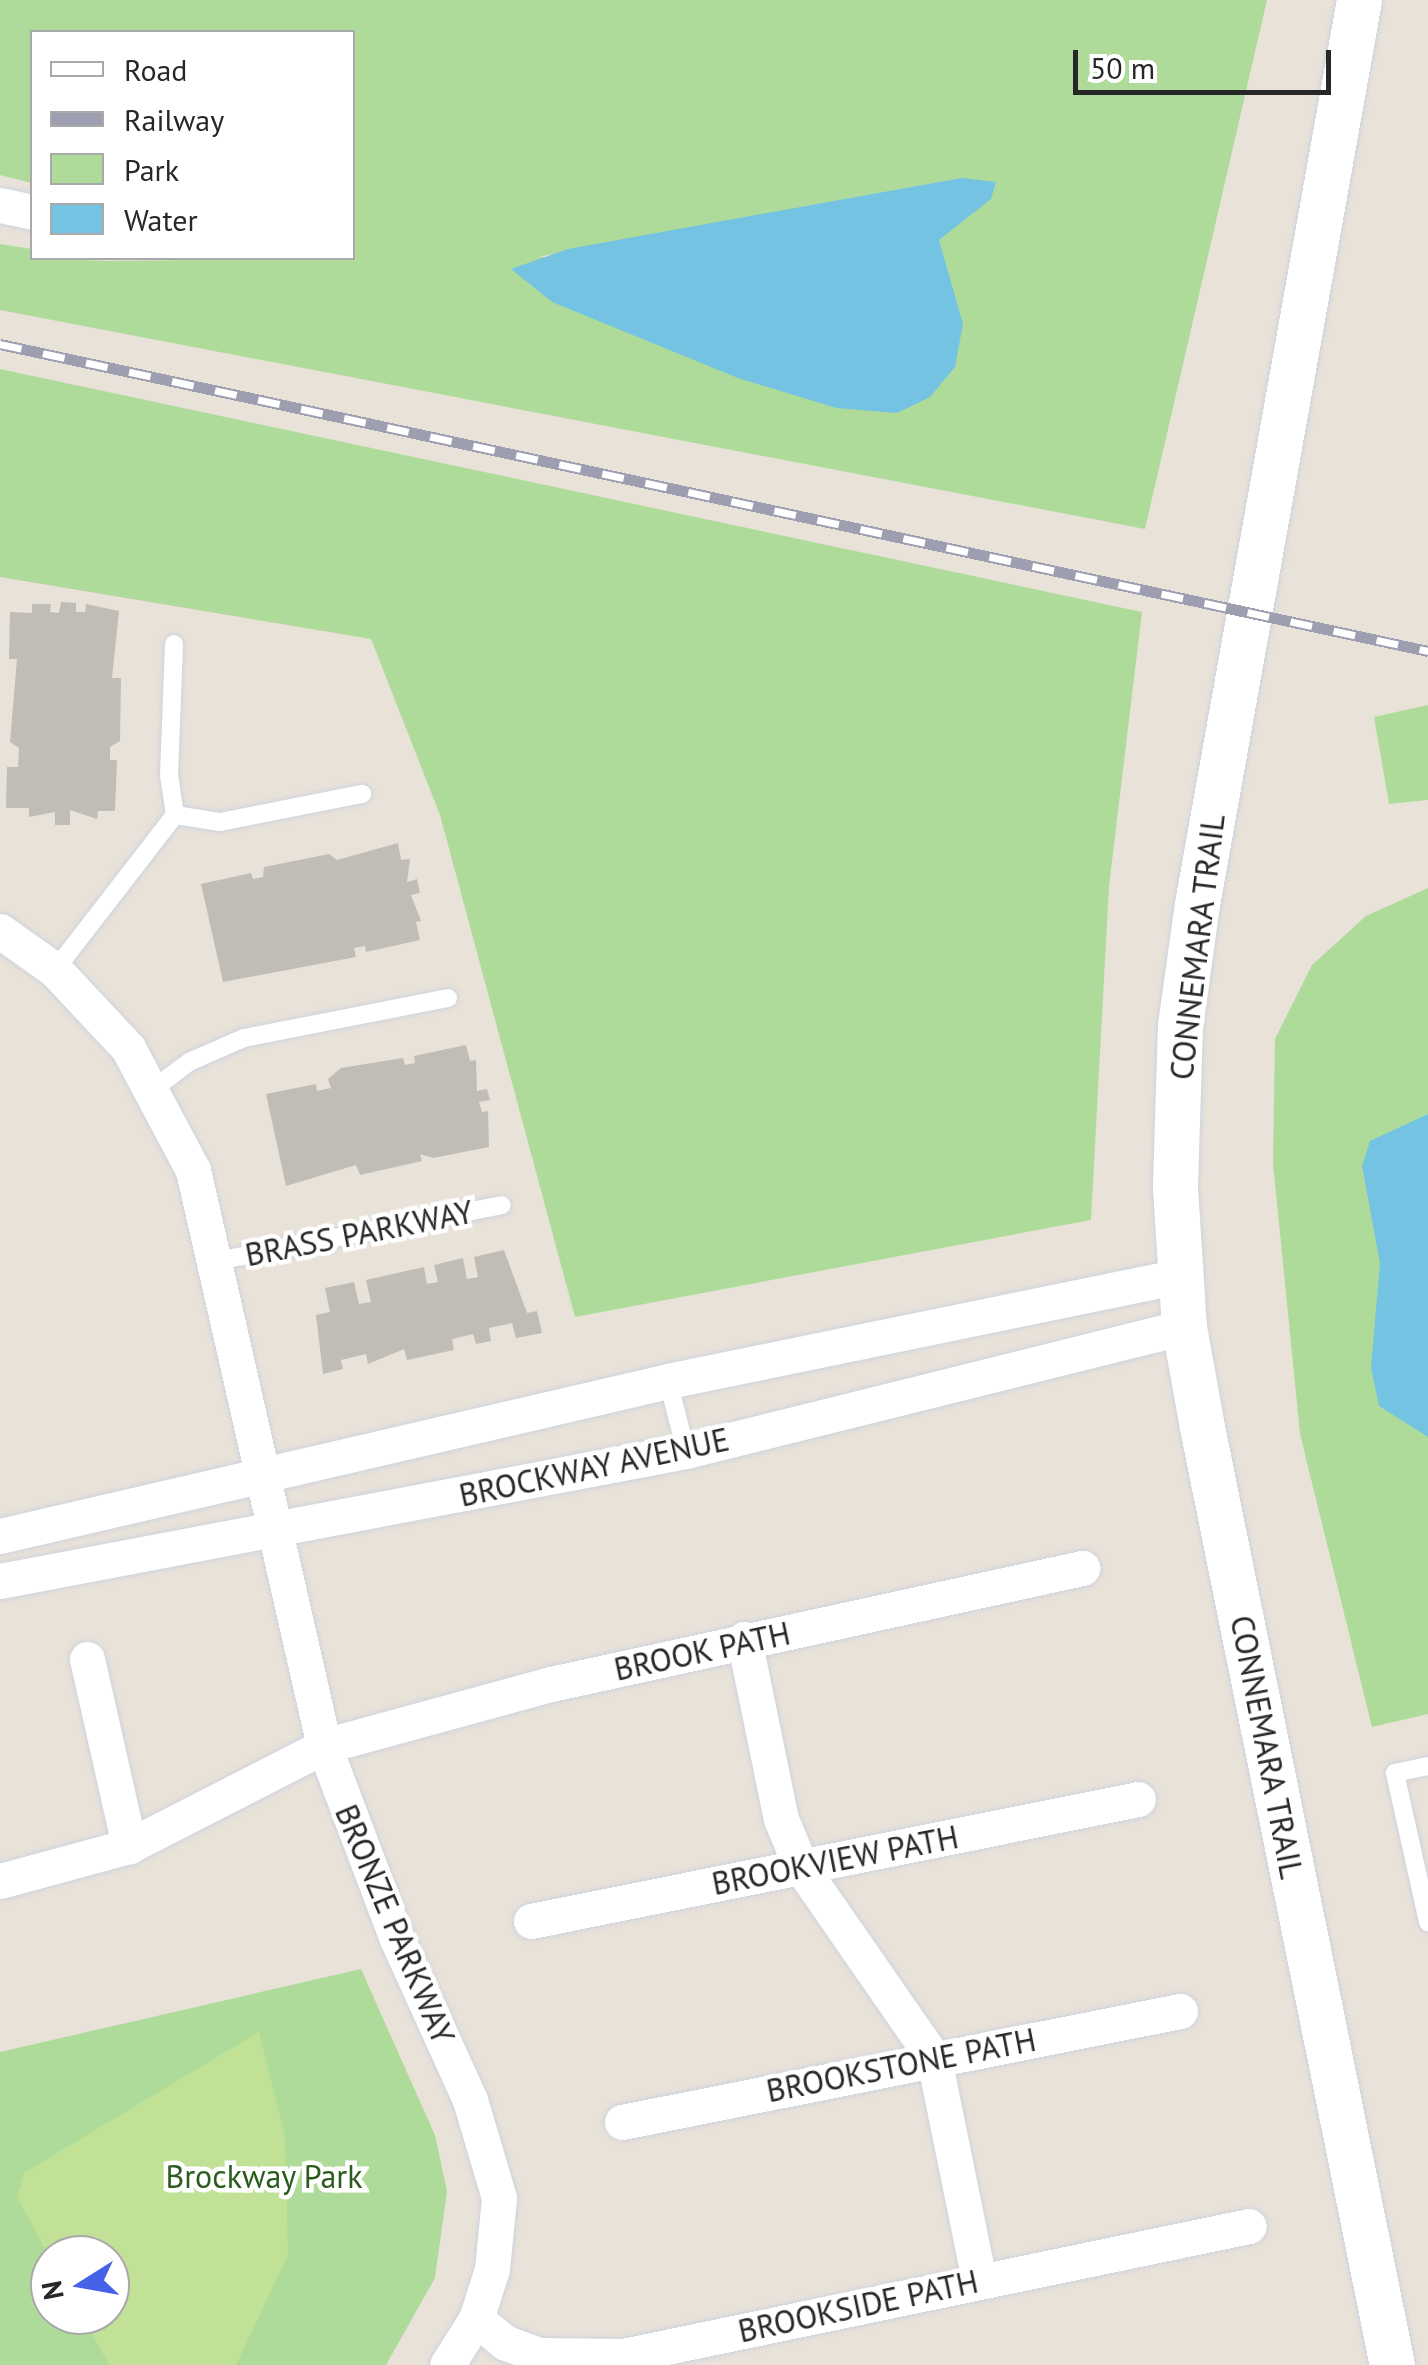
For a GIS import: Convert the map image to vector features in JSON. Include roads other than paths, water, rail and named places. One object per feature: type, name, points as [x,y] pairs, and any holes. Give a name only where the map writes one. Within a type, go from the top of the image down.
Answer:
[{"type":"street","name":"CONNEMARA TRAIL","points":[[1360,0],[1197,904],[1178,1058],[1180,1276],[1184,1327],[1392,2365]]},
{"type":"street","points":[[0,206],[30,212]]},
{"type":"street","name":"BRASS PARKWAY","points":[[0,932],[56,970],[104,1019],[155,1088],[193,1170],[217,1261],[262,1474]]},
{"type":"street","name":"BROCKWAY AVENUE","points":[[0,1536],[668,1381],[1180,1276]]},
{"type":"street","name":"BROCKWAY AVENUE","points":[[0,1580],[686,1451],[1184,1327]]},
{"type":"street","name":"BRONZE PARKWAY","points":[[262,1474],[324,1746],[397,1939],[470,2100],[498,2198],[492,2268],[476,2319],[447,2365]]},
{"type":"street","name":"BROOK PATH","points":[[0,1881],[129,1846],[324,1746],[744,1639],[1082,1568]]},
{"type":"street","points":[[744,1639],[782,1818],[801,1867],[934,2059],[979,2280]]},
{"type":"street","points":[[86,1660],[129,1846]]},
{"type":"street","name":"BROOKVIEW PATH","points":[[531,1921],[1138,1799]]},
{"type":"street","name":"BROOKSTONE PATH","points":[[622,2122],[1180,2012]]},
{"type":"street","name":"BROOKSIDE PATH","points":[[476,2319],[506,2343],[582,2361],[1249,2226]]},
{"type":"lane","points":[[56,970],[148,857],[175,815],[169,775],[174,644]]},
{"type":"lane","points":[[175,815],[220,822],[362,794]]},
{"type":"lane","points":[[155,1088],[189,1062],[244,1038],[448,998]]},
{"type":"lane","name":"BRASS PARKWAY","points":[[217,1261],[502,1205]]},
{"type":"lane","points":[[668,1381],[686,1451]]},
{"type":"lane","points":[[1428,1766],[1396,1772],[1428,1922]]},
{"type":"water","points":[[961,178],[996,182],[991,199],[939,240],[963,324],[955,367],[930,397],[897,413],[836,408],[738,378],[552,302],[511,269],[568,249]]},
{"type":"water","points":[[1428,1114],[1428,1437],[1379,1406],[1371,1368],[1380,1263],[1362,1166],[1370,1141]]},
{"type":"railway","points":[[0,344],[1428,651]]},
{"type":"park label","name":"Brockway Park","points":[[264,2176]]}]
